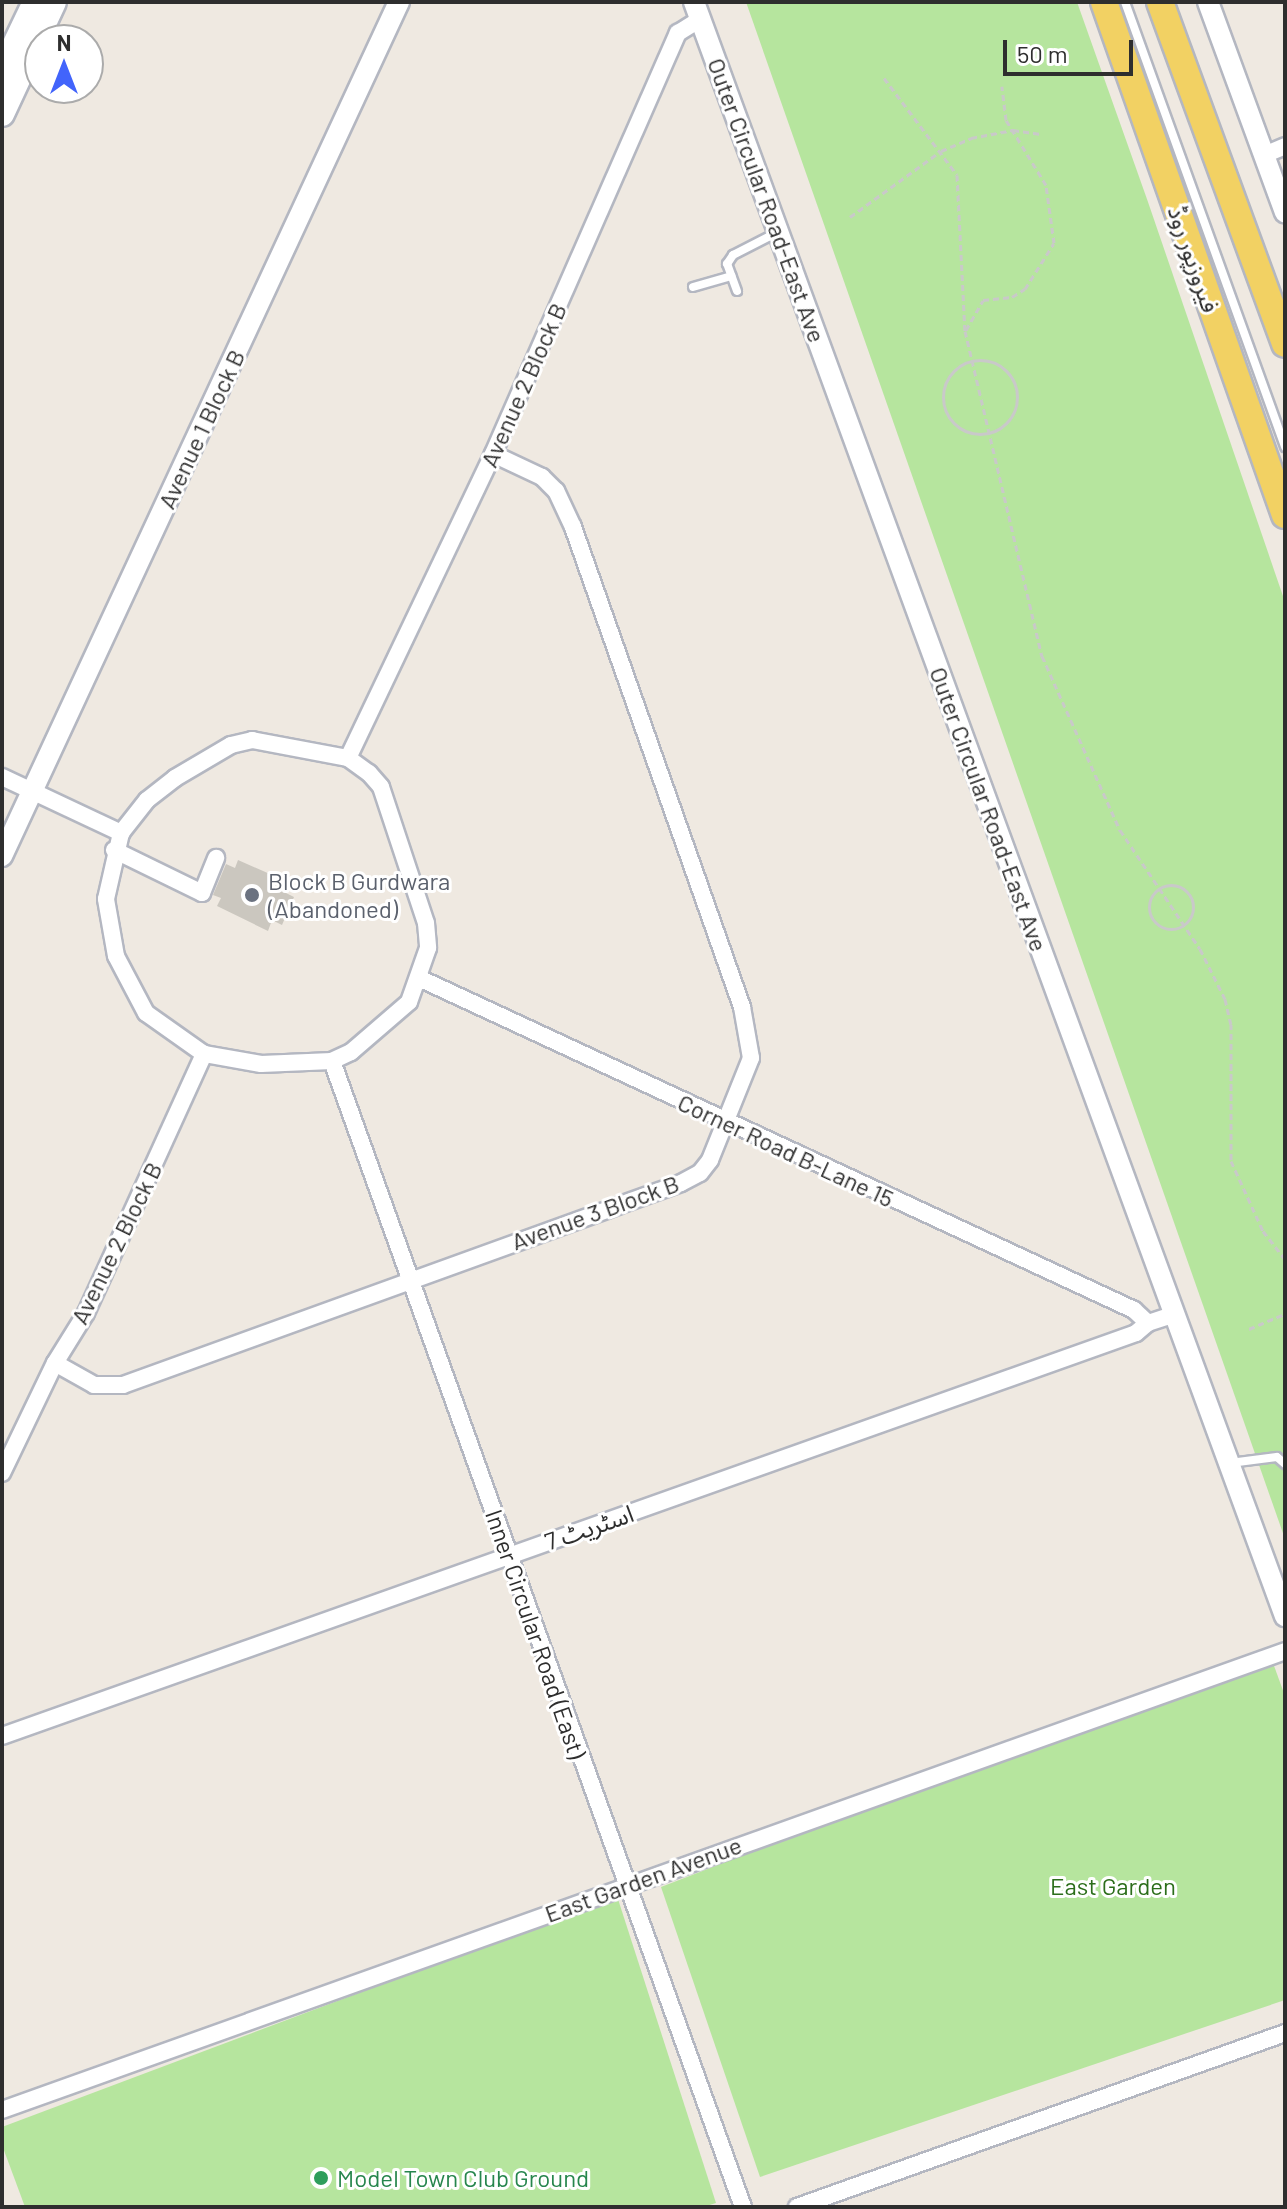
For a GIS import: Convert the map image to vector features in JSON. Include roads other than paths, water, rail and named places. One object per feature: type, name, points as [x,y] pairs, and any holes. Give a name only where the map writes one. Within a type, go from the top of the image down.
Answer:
[{"type":"main road","points":[[2,71],[35,2]]},
{"type":"main road","points":[[2,114],[54,2]]},
{"type":"main road","name":"فیروزپور روڈ","points":[[1104,2],[1285,515]]},
{"type":"main road","points":[[1160,2],[1285,344]]},
{"type":"street","name":"Avenue 1 Block B","points":[[2,856],[399,2]]},
{"type":"street","points":[[1208,2],[1285,212]]},
{"type":"street","name":"Outer Circular Road-East Ave","points":[[697,10],[1285,1616]]},
{"type":"street","name":"Avenue 2 Block B","points":[[348,758],[493,454],[678,33],[697,10]]},
{"type":"street","points":[[1264,155],[1285,146]]},
{"type":"street","name":"Avenue 3 Block B","points":[[55,1363],[94,1385],[123,1385],[410,1278],[681,1183],[700,1173],[710,1160],[751,1058],[742,1007],[573,527],[556,491],[542,477],[493,454]]},
{"type":"street","points":[[271,741],[348,758],[381,787],[402,847],[426,923],[428,948],[421,979],[409,1002],[380,1029],[332,1061],[261,1064],[204,1054],[146,1013],[128,985],[116,956],[106,899],[114,850],[121,833],[147,800],[175,778],[231,745],[271,741]]},
{"type":"street","points":[[2,777],[121,833]]},
{"type":"street","points":[[114,850],[202,893],[216,858]]},
{"type":"street","name":"Corner Road B-Lane 15","points":[[421,979],[1134,1310],[1148,1323]]},
{"type":"street","name":"Avenue 2 Block B","points":[[2,1473],[55,1363],[86,1313],[204,1054]]},
{"type":"street","name":"Inner Circular Road (East)","points":[[332,1061],[743,2207]]},
{"type":"street","name":"اسٹریٹ 7","points":[[2,1736],[1136,1333],[1148,1323],[1173,1315]]},
{"type":"street","name":"East Garden Avenue","points":[[2,2110],[1285,1651]]},
{"type":"street","points":[[797,2207],[1285,2033]]},
{"type":"lane","points":[[1125,2],[1285,447]]},
{"type":"lane","points":[[737,291],[727,264],[733,255],[778,232]]},
{"type":"lane","points":[[693,287],[731,276]]},
{"type":"lane","points":[[1230,1463],[1277,1457],[1285,1464]]},
{"type":"place","name":"Block B Gurdwara (Abandoned)","points":[[252,895]]},
{"type":"place","name":"Model Town Club Ground","points":[[321,2178]]},
{"type":"park label","name":"East Garden","points":[[1113,1886]]}]
